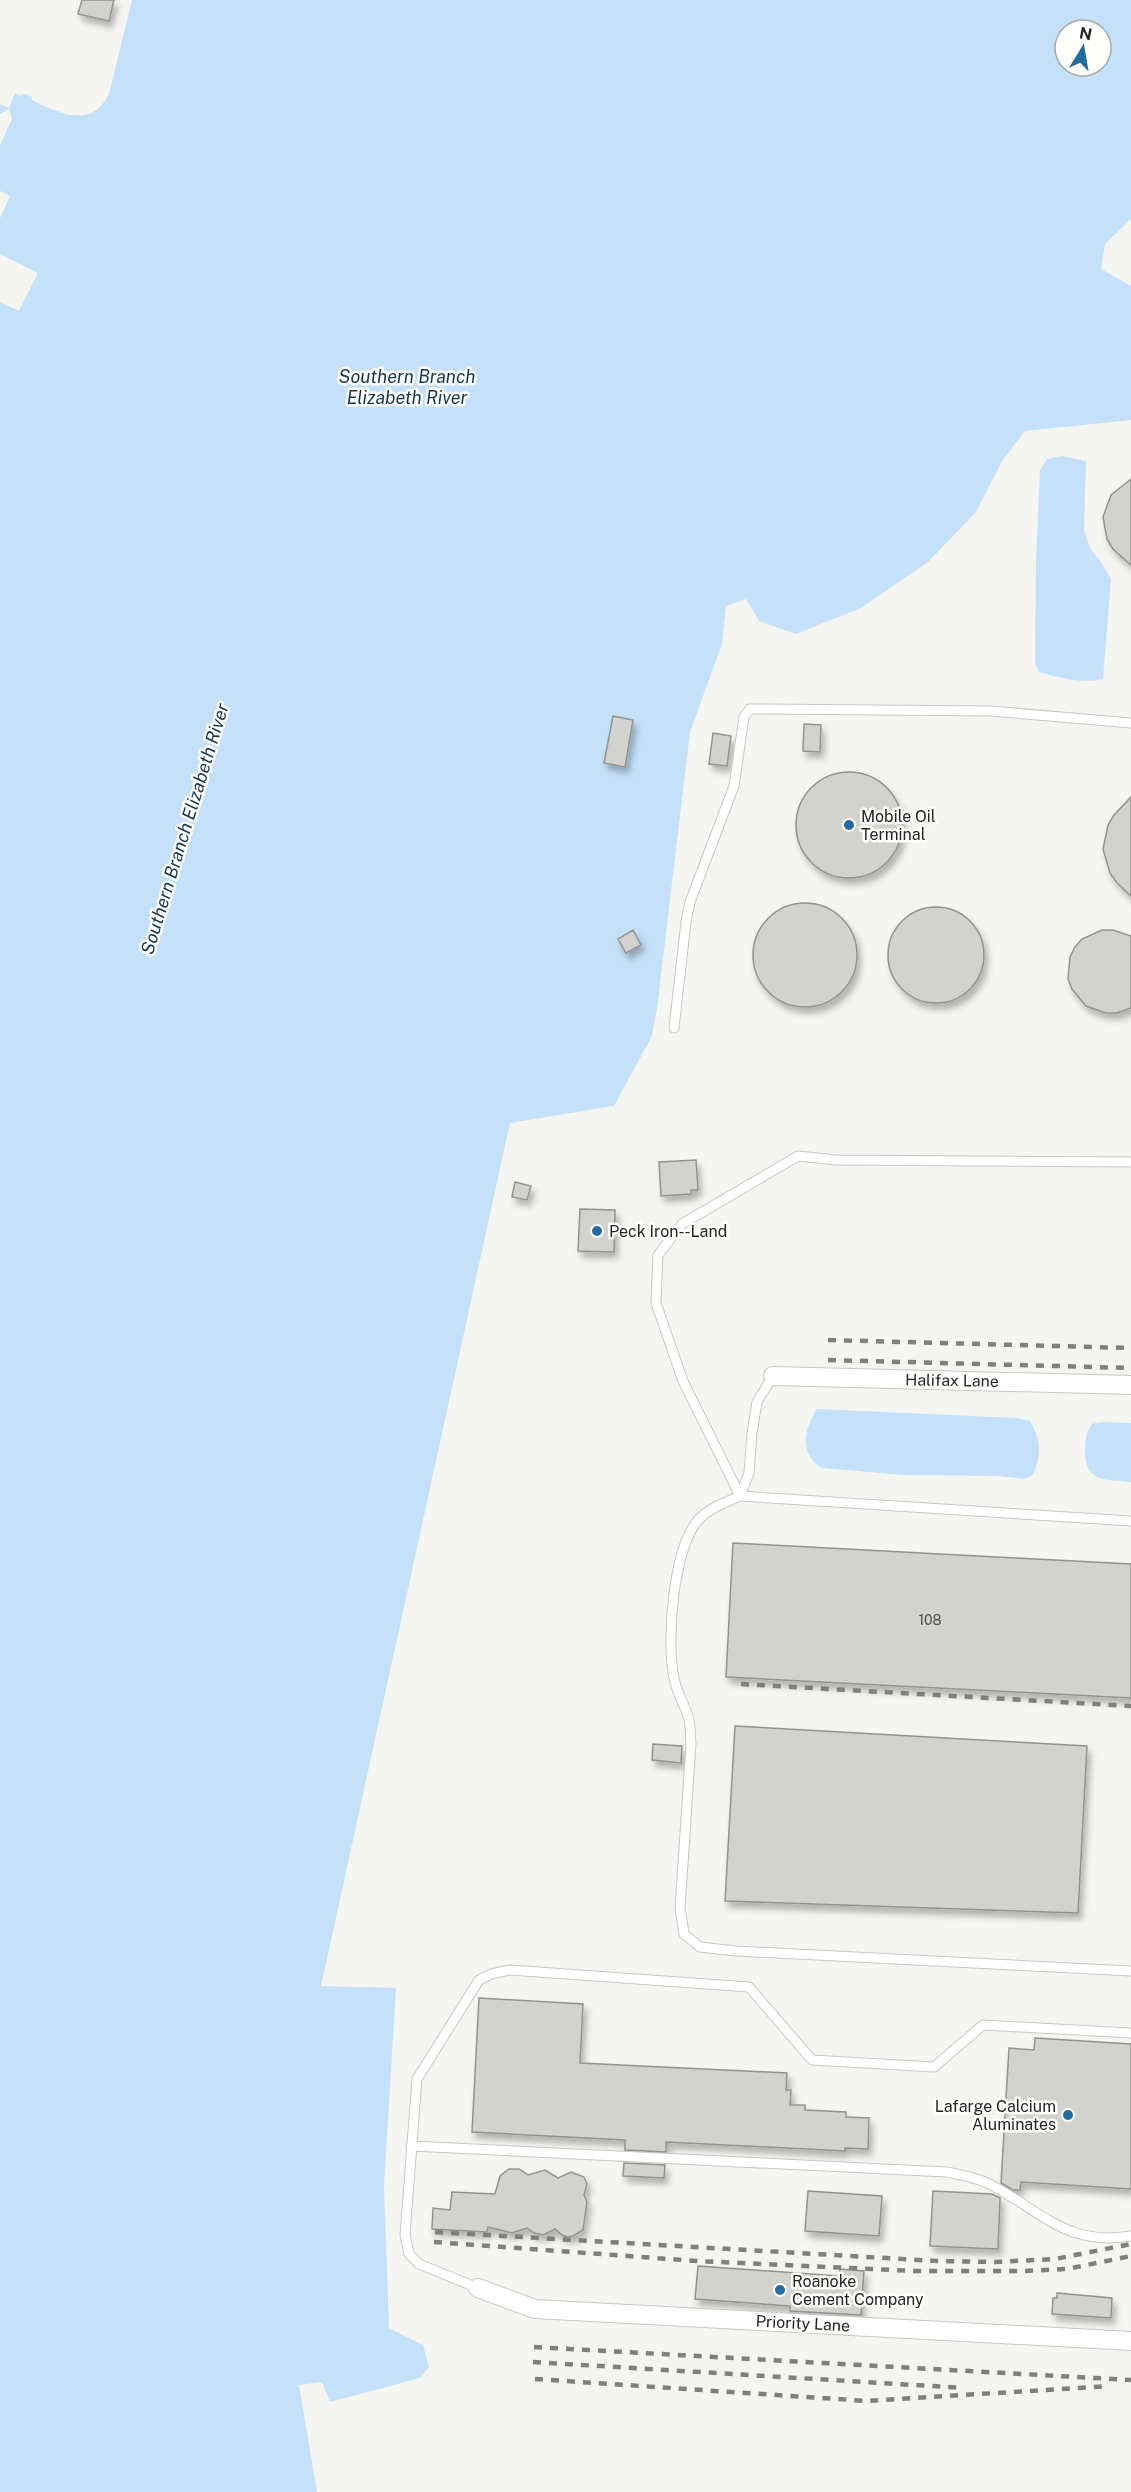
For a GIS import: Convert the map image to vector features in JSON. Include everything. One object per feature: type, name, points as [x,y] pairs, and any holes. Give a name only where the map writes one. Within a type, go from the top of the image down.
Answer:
[{"type":"street","name":"Halifax Lane","points":[[773,1376],[1131,1385]]},
{"type":"street","name":"Priority Lane","points":[[478,2288],[535,2309],[1131,2341]]},
{"type":"lane","points":[[674,1028],[690,902],[734,786],[744,717],[750,708],[991,711],[1131,723]]},
{"type":"lane","points":[[740,1496],[683,1381],[656,1303],[658,1255],[682,1224],[798,1156],[836,1160],[1131,1161]]},
{"type":"lane","points":[[740,1496],[749,1473],[752,1433],[758,1402],[773,1376]]},
{"type":"lane","points":[[1131,1521],[740,1496],[712,1509],[699,1519],[682,1547],[675,1576],[672,1635],[674,1677],[689,1719],[691,1744],[680,1908],[684,1934],[700,1947],[736,1951],[1131,1971]]},
{"type":"lane","points":[[478,2288],[418,2264],[409,2254],[405,2235],[417,2079],[468,1995],[479,1980],[491,1974],[510,1970],[748,1987],[812,2060],[934,2067],[983,2025],[1131,2033]]},
{"type":"lane","points":[[411,2146],[947,2172],[987,2183],[1068,2232],[1089,2236],[1131,2236]]},
{"type":"water","name":"Southern Branch Elizabeth River","points":[[132,0],[1131,0],[1131,219],[1105,244],[1101,269],[1131,286],[1131,420],[1025,431],[1002,461],[976,512],[928,562],[861,608],[796,634],[759,621],[746,599],[726,606],[722,644],[690,732],[652,1036],[614,1106],[510,1123],[321,1986],[396,1988],[384,2185],[389,2328],[423,2345],[429,2367],[420,2378],[330,2402],[322,2382],[299,2385],[317,2492],[0,2492],[0,302],[19,311],[38,273],[0,254],[0,218],[10,196],[0,191],[0,145],[12,119],[9,109],[0,114],[0,104],[9,108],[15,93],[21,96],[23,93],[53,110],[74,115],[94,112],[109,94]]},
{"type":"water","points":[[1062,456],[1086,461],[1084,531],[1090,548],[1111,579],[1103,679],[1071,680],[1039,672],[1035,662],[1040,470],[1047,459]]},
{"type":"water","points":[[817,1409],[1017,1418],[1030,1421],[1038,1441],[1038,1460],[1033,1475],[1024,1479],[999,1476],[904,1475],[822,1468],[810,1456],[806,1441],[809,1424]]},
{"type":"water","points":[[1131,1423],[1131,1482],[1098,1477],[1089,1468],[1085,1450],[1087,1434],[1092,1424]]},
{"type":"building","points":[[82,0],[114,0],[109,21],[78,14]]},
{"type":"building","points":[[1131,479],[1131,565],[1113,549],[1107,539],[1103,517],[1111,495]]},
{"type":"building","points":[[613,716],[633,720],[625,767],[604,763]]},
{"type":"building","points":[[804,724],[821,725],[820,752],[803,751]]},
{"type":"building","points":[[713,733],[731,736],[727,766],[709,764]]},
{"type":"building","name":"Mobile Oil Terminal","points":[[849,772],[869,776],[886,788],[898,805],[902,825],[898,845],[886,862],[869,874],[849,878],[829,874],[812,862],[800,845],[796,825],[800,805],[812,788],[829,776]]},
{"type":"building","points":[[1131,797],[1131,896],[1110,873],[1103,849],[1108,825]]},
{"type":"building","points":[[805,903],[825,907],[842,918],[853,935],[857,955],[853,975],[842,992],[825,1003],[805,1007],[785,1003],[768,992],[757,975],[753,955],[757,935],[768,918],[785,907]]},
{"type":"building","points":[[936,907],[954,911],[970,921],[980,937],[984,955],[980,973],[970,989],[954,999],[936,1003],[918,999],[902,989],[892,973],[888,955],[892,937],[902,921],[918,911]]},
{"type":"building","points":[[633,930],[641,945],[626,953],[618,939]]},
{"type":"building","points":[[1102,930],[1113,930],[1131,936],[1131,1008],[1117,1013],[1106,1013],[1086,1006],[1072,989],[1068,979],[1070,957],[1075,947],[1082,939]]},
{"type":"building","points":[[696,1160],[698,1190],[691,1190],[691,1194],[661,1196],[659,1162]]},
{"type":"building","points":[[515,1182],[531,1186],[527,1200],[512,1197]]},
{"type":"building","name":"Peck Iron--Land","points":[[580,1209],[615,1210],[614,1252],[578,1251]]},
{"type":"building","points":[[733,1543],[1131,1564],[1131,1698],[726,1677]]},
{"type":"building","points":[[735,1726],[1087,1746],[1078,1913],[725,1901]]},
{"type":"building","points":[[653,1744],[682,1746],[681,1763],[652,1760]]},
{"type":"building","points":[[479,1998],[583,2004],[580,2063],[787,2073],[786,2090],[791,2090],[790,2105],[805,2105],[805,2110],[846,2112],[846,2117],[869,2118],[868,2149],[845,2148],[845,2151],[666,2142],[666,2152],[625,2150],[625,2140],[472,2132]]},
{"type":"building","name":"Lafarge Calcium Aluminates","points":[[1035,2038],[1131,2044],[1131,2189],[1021,2182],[1020,2190],[1013,2190],[1001,2183],[1009,2048],[1034,2050]]},
{"type":"building","points":[[624,2163],[665,2165],[664,2178],[623,2176]]},
{"type":"building","points":[[509,2169],[519,2169],[528,2175],[545,2170],[558,2178],[571,2172],[584,2177],[587,2184],[584,2195],[587,2202],[583,2230],[567,2237],[555,2229],[543,2235],[527,2228],[512,2233],[488,2227],[487,2232],[432,2229],[433,2208],[450,2210],[452,2192],[495,2194],[500,2176]]},
{"type":"building","points":[[808,2191],[882,2196],[879,2236],[805,2231]]},
{"type":"building","points":[[933,2191],[992,2194],[1000,2198],[998,2249],[930,2246]]},
{"type":"building","name":"Roanoke Cement Company","points":[[698,2266],[839,2276],[840,2269],[864,2271],[861,2315],[790,2311],[790,2306],[695,2299]]},
{"type":"building","points":[[1057,2293],[1112,2298],[1111,2318],[1052,2314],[1053,2298],[1057,2298]]},
{"type":"railway","points":[[828,1340],[1131,1348]]},
{"type":"railway","points":[[828,1360],[1131,1368]]},
{"type":"railway","points":[[741,1684],[1131,1706]]},
{"type":"railway","points":[[435,2232],[937,2261],[995,2262],[1055,2259],[1131,2244]]},
{"type":"railway","points":[[434,2242],[697,2261],[915,2271],[1067,2269],[1131,2256]]},
{"type":"railway","points":[[534,2347],[1131,2380]]},
{"type":"railway","points":[[533,2362],[964,2388]]},
{"type":"railway","points":[[535,2379],[867,2401],[1109,2386]]},
{"type":"place","name":"Mobile Oil Terminal","points":[[849,825]]},
{"type":"place","name":"Peck Iron--Land","points":[[597,1231]]},
{"type":"place","name":"Lafarge Calcium Aluminates","points":[[1068,2115]]},
{"type":"place","name":"Roanoke Cement Company","points":[[780,2290]]}]
